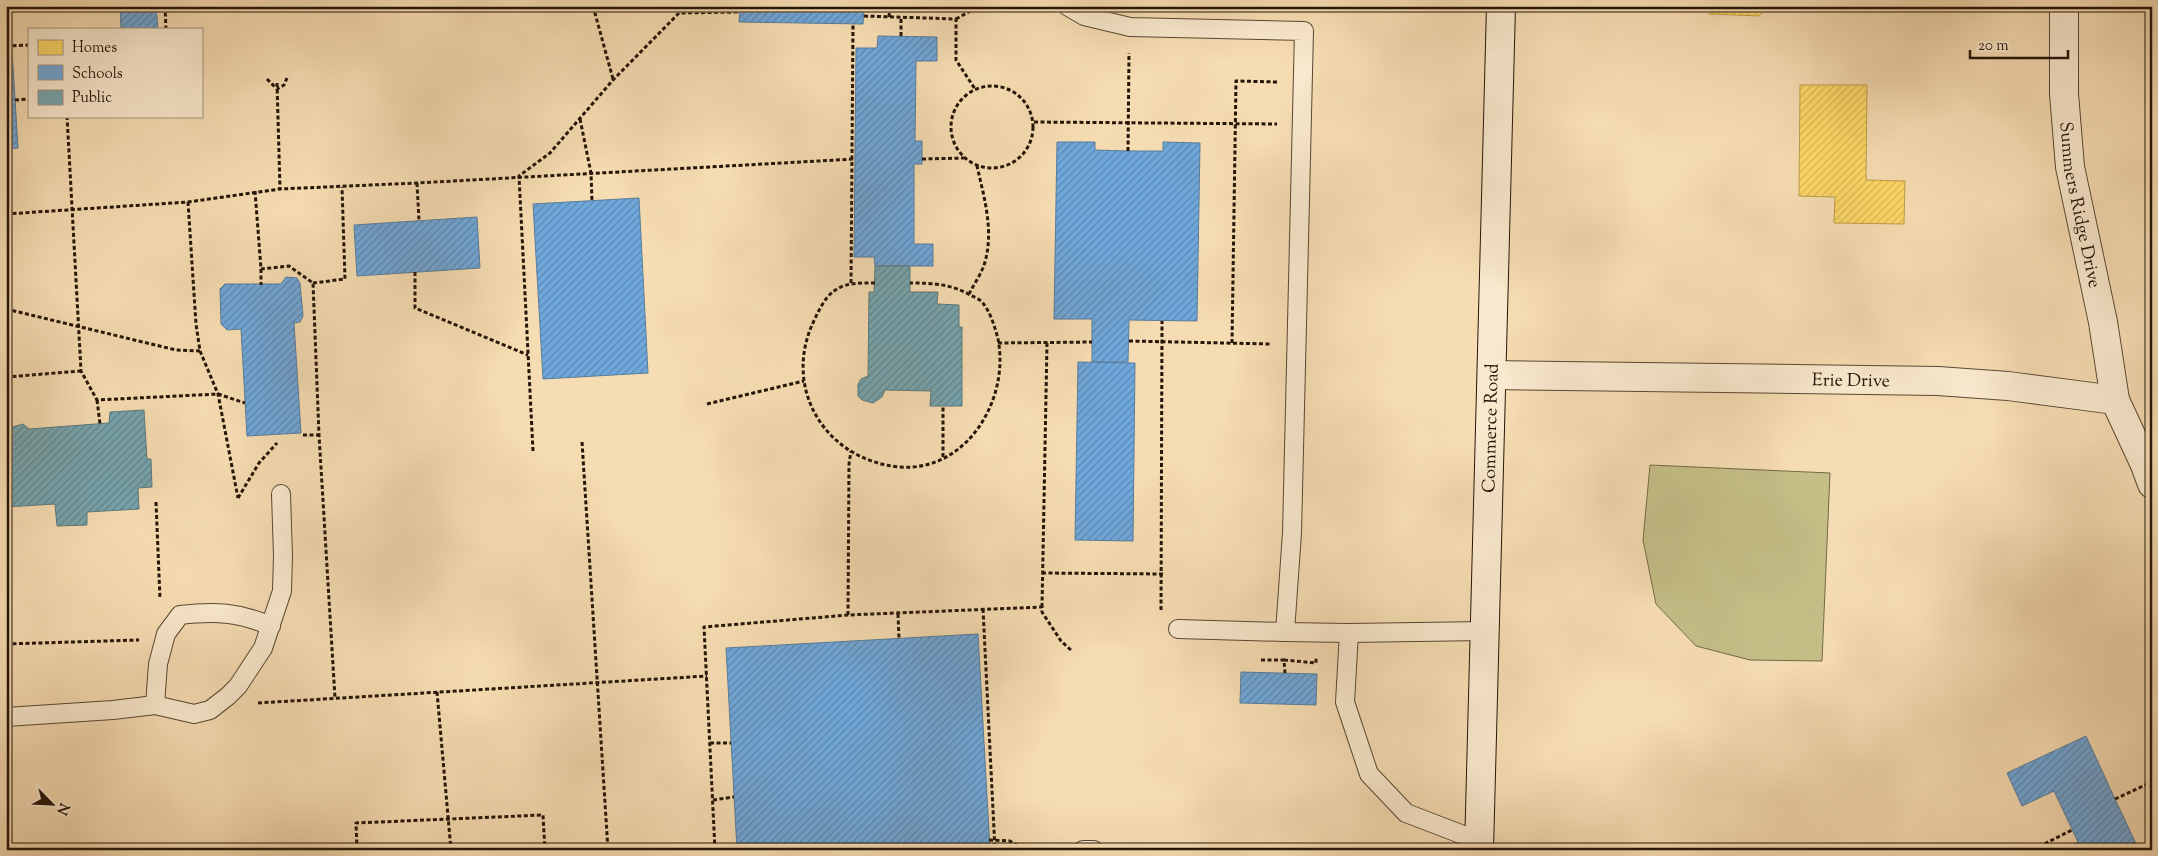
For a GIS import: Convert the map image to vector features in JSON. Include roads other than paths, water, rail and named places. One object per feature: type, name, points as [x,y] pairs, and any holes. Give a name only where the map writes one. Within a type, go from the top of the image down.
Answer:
[{"type":"street","name":"Commerce Road","points":[[1479,845],[1493,375],[1501,6]]},
{"type":"street","name":"Summers Ridge Drive","points":[[2064,6],[2064,94],[2070,167],[2103,322],[2115,400]]},
{"type":"street","name":"Erie Drive","points":[[1493,375],[1938,381],[2008,386],[2115,400]]},
{"type":"street","points":[[2115,400],[2152,484]]},
{"type":"lane","points":[[1067,6],[1084,16],[1130,28],[1304,31],[1292,533],[1285,632]]},
{"type":"lane","points":[[6,717],[114,710],[155,705],[194,714],[210,710],[231,693],[263,648],[282,592],[283,556],[280,494]]},
{"type":"lane","points":[[155,705],[158,664],[166,634],[180,615],[211,611],[253,618],[271,626]]},
{"type":"lane","points":[[1178,628],[1349,633],[1485,630]]},
{"type":"lane","points":[[1349,633],[1345,702],[1369,774],[1406,813],[1479,845]]},
{"type":"lane","points":[[1083,850],[1094,850]]}]
